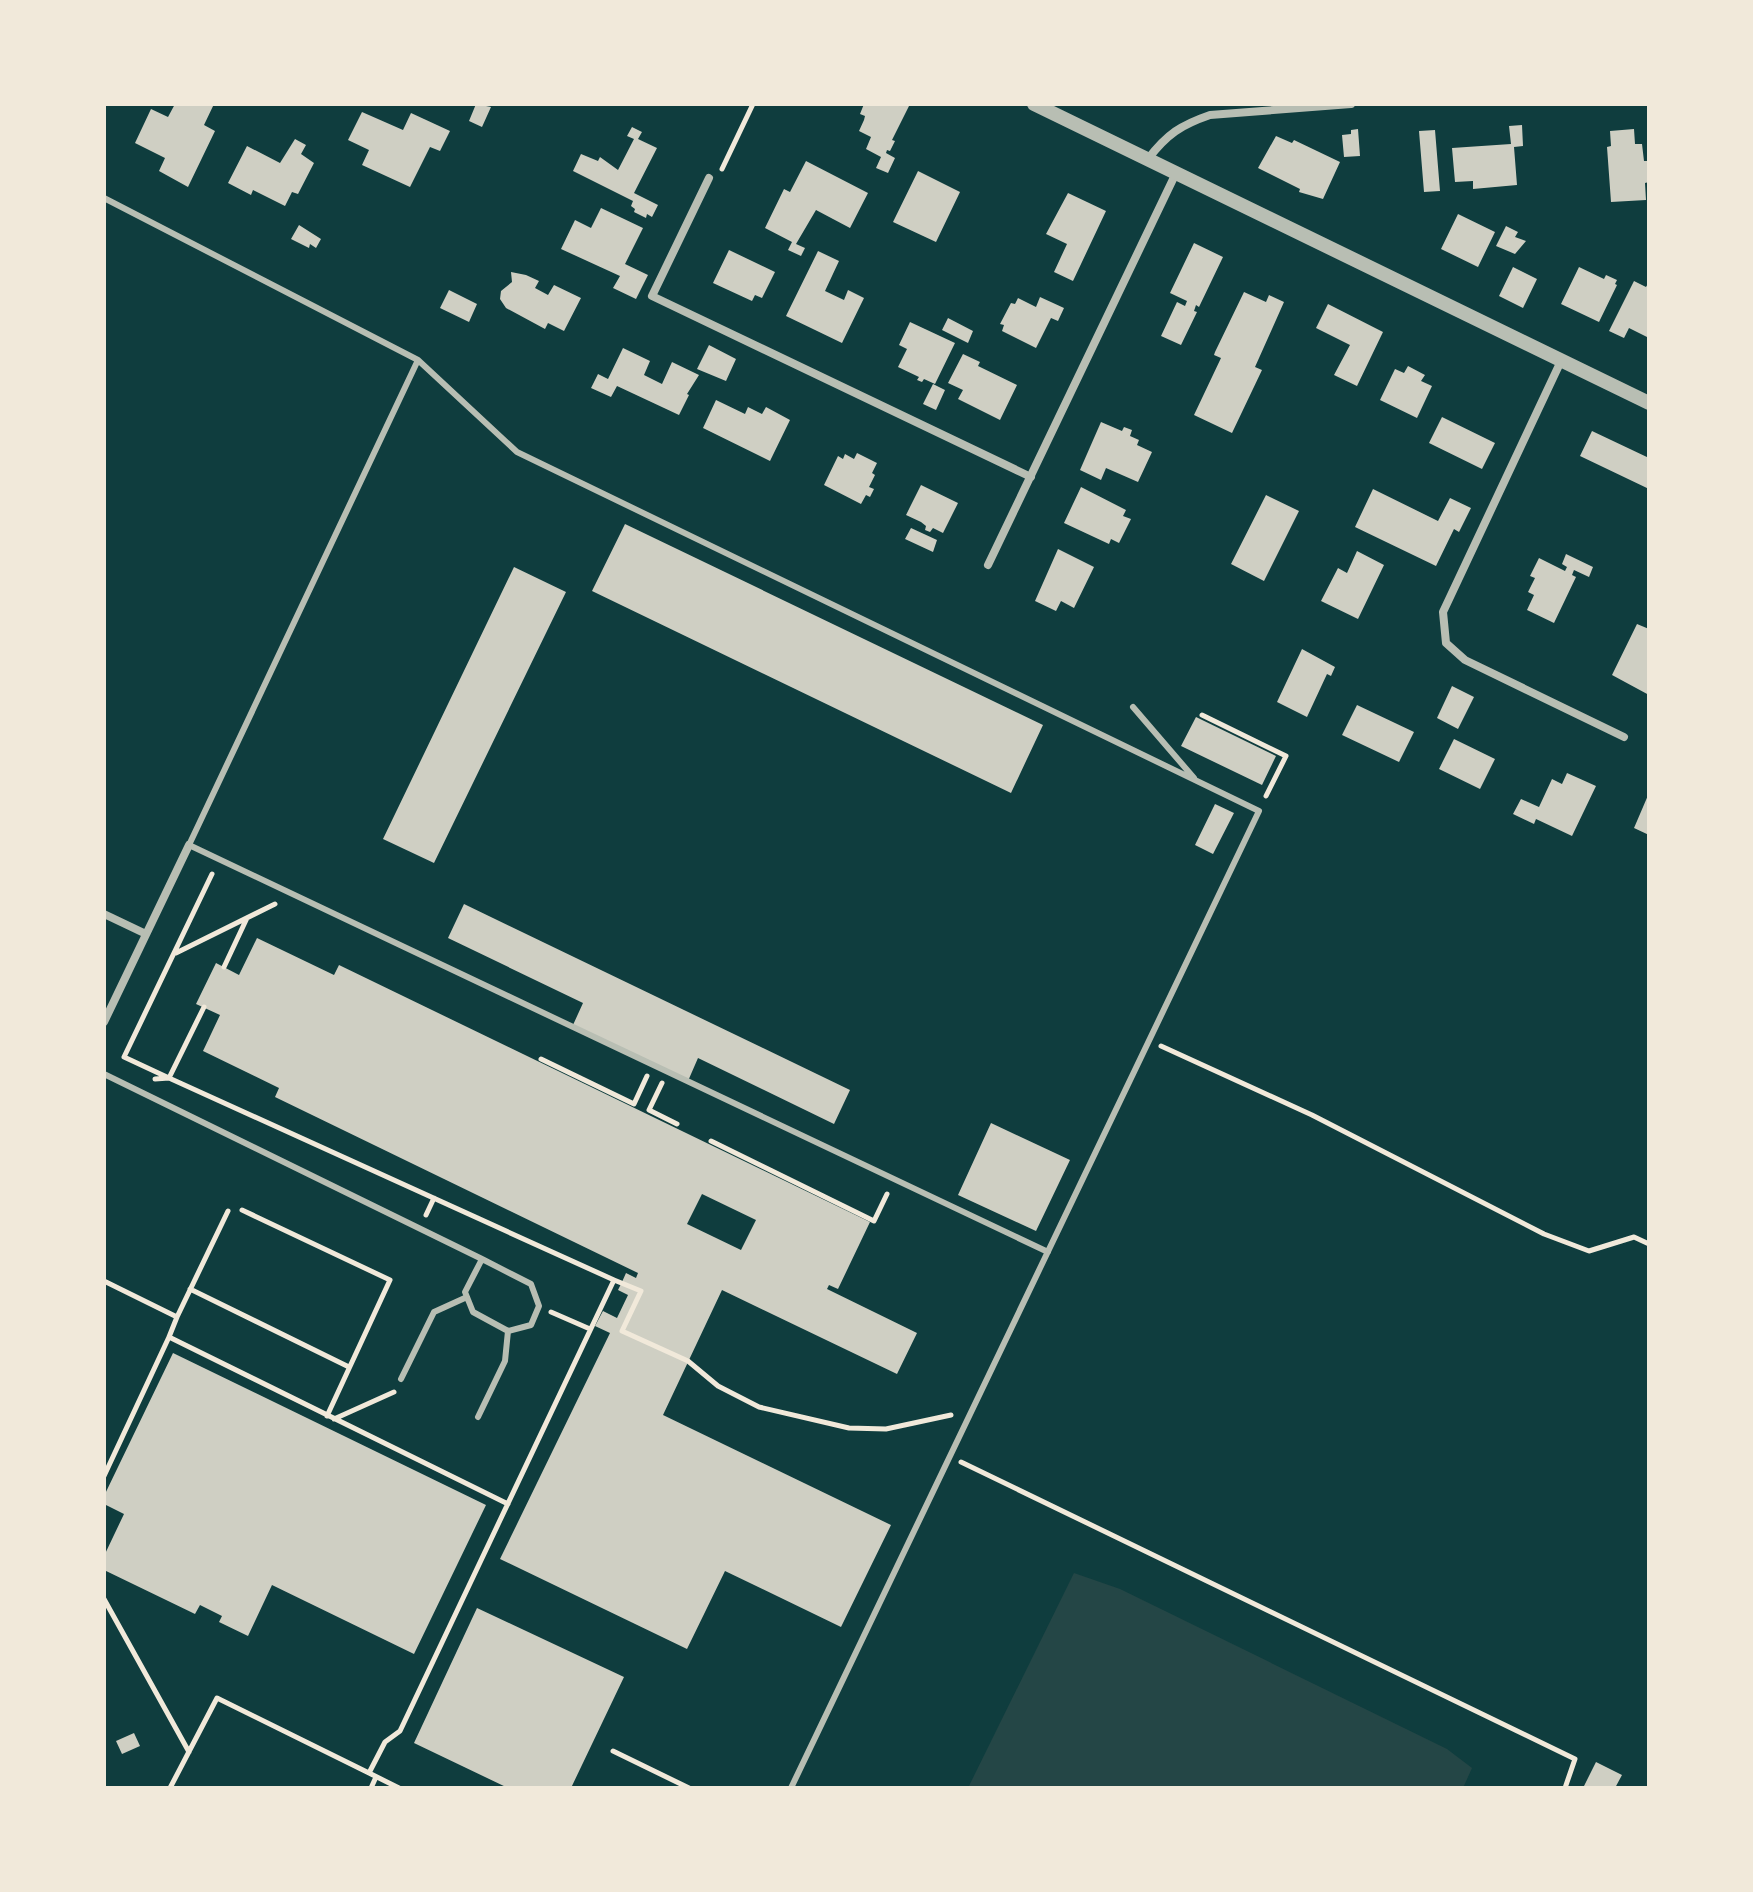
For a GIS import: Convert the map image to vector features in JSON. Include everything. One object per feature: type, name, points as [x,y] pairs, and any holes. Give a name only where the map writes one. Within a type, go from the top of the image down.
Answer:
[{"type":"street","points":[[1034,104],[1649,403]]},
{"type":"street","points":[[1148,159],[1164,138],[1188,122],[1210,115],[1351,104]]},
{"type":"street","points":[[988,565],[1176,173]]},
{"type":"street","points":[[709,178],[652,296],[1031,477]]},
{"type":"street","points":[[1561,361],[1443,612],[1446,643],[1465,660],[1624,737]]},
{"type":"street","points":[[104,1022],[189,845]]},
{"type":"street","points":[[104,914],[146,934]]},
{"type":"lane","points":[[104,198],[418,360],[517,452],[1259,811],[791,1788]]},
{"type":"lane","points":[[418,360],[189,845],[1048,1252]]},
{"type":"lane","points":[[1133,707],[1196,781]]},
{"type":"lane","points":[[104,1074],[122,1084],[482,1259],[531,1284],[539,1306],[531,1325],[508,1331],[473,1312],[465,1292],[482,1259]]},
{"type":"lane","points":[[401,1379],[434,1312],[467,1297]]},
{"type":"lane","points":[[478,1417],[505,1361],[508,1331]]},
{"type":"path","points":[[709,178],[721,171],[753,104]]},
{"type":"path","points":[[1202,715],[1286,756],[1259,811]]},
{"type":"path","points":[[219,859],[124,1057],[641,1291],[622,1331],[688,1361],[718,1386],[759,1407],[849,1428],[886,1429],[972,1410]]},
{"type":"path","points":[[174,954],[293,894]]},
{"type":"path","points":[[224,967],[248,917]]},
{"type":"path","points":[[169,1078],[204,1007]]},
{"type":"path","points":[[1149,1041],[1312,1115],[1544,1234],[1589,1251],[1634,1237],[1649,1244]]},
{"type":"path","points":[[541,1059],[634,1104],[652,1064]]},
{"type":"path","points":[[667,1071],[649,1110],[677,1124]]},
{"type":"path","points":[[122,1084],[169,1078]]},
{"type":"path","points":[[711,1141],[874,1221],[894,1179]]},
{"type":"path","points":[[242,1210],[390,1280],[349,1367],[330,1417]]},
{"type":"path","points":[[104,1476],[228,1211]]},
{"type":"path","points":[[369,1773],[385,1742],[400,1731],[614,1280]]},
{"type":"path","points":[[104,1281],[177,1317]]},
{"type":"path","points":[[190,1289],[349,1367]]},
{"type":"path","points":[[539,1306],[590,1329]]},
{"type":"path","points":[[169,1337],[508,1504]]},
{"type":"path","points":[[330,1417],[395,1391],[401,1379]]},
{"type":"path","points":[[950,1457],[1575,1759],[1565,1788]]},
{"type":"path","points":[[104,1599],[190,1753]]},
{"type":"path","points":[[170,1788],[217,1698],[399,1788]]},
{"type":"path","points":[[613,1751],[689,1788]]},
{"type":"path","points":[[371,1788],[376,1777]]},
{"type":"shaded area","points":[[1074,1573],[1120,1589],[1447,1749],[1472,1768],[1463,1788],[968,1788]]},
{"type":"building","points":[[175,104],[214,104],[204,125],[215,131],[188,187],[159,171],[165,158],[135,143],[151,109],[168,117]]},
{"type":"building","points":[[476,104],[491,107],[482,127],[469,121]]},
{"type":"building","points":[[864,104],[910,104],[892,140],[895,141],[886,153],[895,158],[888,173],[876,168],[881,157],[866,149],[871,137],[859,131],[865,116],[860,114]]},
{"type":"building","points":[[362,112],[403,130],[411,113],[450,131],[440,151],[430,147],[410,187],[362,165],[369,150],[348,140]]},
{"type":"building","points":[[1522,125],[1523,146],[1514,147],[1517,185],[1473,189],[1473,181],[1455,182],[1452,148],[1511,144],[1509,126]]},
{"type":"building","points":[[632,127],[642,132],[638,139],[657,148],[634,193],[658,205],[652,217],[647,214],[646,218],[634,212],[631,206],[633,201],[573,171],[581,154],[598,161],[600,157],[618,170],[634,139],[627,136]]},
{"type":"building","points":[[1358,129],[1360,156],[1344,157],[1342,135]]},
{"type":"building","points":[[1634,129],[1635,144],[1642,144],[1644,161],[1649,161],[1646,200],[1611,202],[1607,147],[1611,146],[1610,131]]},
{"type":"building","points":[[1435,130],[1440,191],[1424,192],[1419,131]]},
{"type":"building","points":[[1276,136],[1292,143],[1294,140],[1340,162],[1323,199],[1299,192],[1300,189],[1258,168]]},
{"type":"building","points":[[295,139],[306,145],[301,154],[314,163],[298,194],[292,192],[285,206],[253,190],[251,195],[228,183],[247,146],[280,163]]},
{"type":"building","points":[[806,161],[868,193],[850,228],[816,210],[796,244],[805,248],[801,256],[788,250],[792,242],[765,228],[784,189],[790,192]]},
{"type":"building","points":[[918,171],[960,192],[936,242],[893,222]]},
{"type":"building","points":[[1068,193],[1106,211],[1073,281],[1054,272],[1067,244],[1046,234]]},
{"type":"building","points":[[601,208],[643,228],[625,264],[648,275],[636,299],[613,288],[620,276],[561,249],[575,220],[591,228]]},
{"type":"building","points":[[1458,214],[1495,232],[1478,267],[1441,249]]},
{"type":"building","points":[[299,225],[321,239],[316,248],[291,239]]},
{"type":"building","points":[[1506,226],[1518,232],[1515,237],[1526,241],[1515,254],[1496,246]]},
{"type":"building","points":[[1194,243],[1223,257],[1199,307],[1196,305],[1194,311],[1197,312],[1181,345],[1161,336],[1177,302],[1185,306],[1187,301],[1170,293]]},
{"type":"building","points":[[729,250],[775,272],[762,298],[755,295],[752,301],[713,283]]},
{"type":"building","points":[[818,251],[839,261],[825,291],[844,300],[848,290],[864,298],[842,343],[786,316]]},
{"type":"building","points":[[1513,267],[1537,279],[1523,308],[1499,296]]},
{"type":"building","points":[[1579,267],[1604,279],[1606,275],[1617,280],[1599,322],[1561,304]]},
{"type":"building","points":[[511,272],[539,281],[535,288],[548,295],[554,285],[581,298],[564,331],[548,323],[545,329],[506,308],[500,299],[501,291],[512,282]]},
{"type":"building","points":[[1634,281],[1646,287],[1649,282],[1649,338],[1629,328],[1624,338],[1609,331]]},
{"type":"building","points":[[449,290],[477,304],[469,322],[440,308]]},
{"type":"building","points":[[1244,292],[1266,302],[1269,295],[1284,302],[1255,367],[1262,370],[1232,433],[1194,415],[1221,358],[1214,355],[1215,352]]},
{"type":"building","points":[[1040,297],[1064,308],[1058,321],[1051,318],[1036,348],[1002,331],[1004,325],[1000,324],[1011,303],[1015,304],[1018,298],[1036,307]]},
{"type":"building","points":[[1328,304],[1383,332],[1357,386],[1334,375],[1350,345],[1316,328]]},
{"type":"building","points":[[948,318],[973,331],[968,343],[942,330]]},
{"type":"building","points":[[910,322],[955,343],[935,384],[924,379],[922,382],[917,380],[919,377],[898,367],[907,349],[899,345]]},
{"type":"building","points":[[709,345],[736,359],[726,381],[697,369]]},
{"type":"building","points":[[623,348],[650,361],[644,375],[662,384],[672,362],[699,375],[679,415],[617,386],[611,397],[591,388],[598,374],[608,379]]},
{"type":"building","points":[[963,354],[980,362],[978,366],[1017,385],[1000,420],[958,399],[963,390],[948,383]]},
{"type":"building","points":[[1408,366],[1425,375],[1421,381],[1432,386],[1417,418],[1380,400],[1395,369],[1404,373]]},
{"type":"building","points":[[933,384],[945,390],[936,410],[923,404]]},
{"type":"building","points":[[716,400],[745,414],[748,407],[762,414],[766,407],[790,420],[770,461],[703,428]]},
{"type":"building","points":[[1442,417],[1495,443],[1482,469],[1429,443]]},
{"type":"building","points":[[1101,422],[1122,431],[1124,427],[1132,430],[1130,436],[1139,440],[1137,445],[1152,452],[1138,482],[1106,468],[1101,480],[1080,470]]},
{"type":"building","points":[[1592,431],[1649,458],[1649,489],[1580,456]]},
{"type":"building","points":[[857,453],[877,463],[869,487],[874,489],[861,504],[824,485],[838,456],[843,459],[845,454],[854,459]]},
{"type":"building","points":[[921,485],[958,503],[943,533],[933,528],[930,532],[925,530],[926,526],[921,522],[906,515]]},
{"type":"building","points":[[1081,487],[1126,510],[1123,516],[1131,519],[1119,543],[1111,539],[1109,544],[1064,523]]},
{"type":"building","points":[[1373,489],[1438,521],[1450,498],[1471,508],[1459,532],[1454,529],[1436,566],[1355,527]]},
{"type":"building","points":[[1266,495],[1299,511],[1264,581],[1231,564]]},
{"type":"building","points":[[625,524],[1043,725],[1011,793],[592,591]]},
{"type":"building","points":[[911,528],[937,540],[933,552],[905,539]]},
{"type":"building","points":[[1058,549],[1094,567],[1074,608],[1061,601],[1056,611],[1035,601]]},
{"type":"building","points":[[1357,551],[1384,565],[1358,619],[1321,601],[1338,568],[1347,573]]},
{"type":"building","points":[[1566,554],[1593,567],[1589,577],[1574,570],[1572,575],[1576,577],[1554,623],[1527,610],[1534,595],[1528,592],[1535,578],[1530,576],[1539,558],[1565,571],[1567,567],[1562,564]]},
{"type":"building","points":[[514,567],[566,592],[434,863],[383,839]]},
{"type":"building","points":[[1637,624],[1649,629],[1649,695],[1612,675]]},
{"type":"building","points":[[1302,649],[1335,667],[1331,676],[1327,674],[1307,717],[1277,702]]},
{"type":"building","points":[[1452,686],[1474,697],[1458,729],[1437,718]]},
{"type":"building","points":[[1357,705],[1414,732],[1399,762],[1342,735]]},
{"type":"building","points":[[1196,717],[1276,756],[1262,785],[1181,746]]},
{"type":"building","points":[[1454,739],[1495,759],[1480,789],[1439,769]]},
{"type":"building","points":[[1567,773],[1596,786],[1572,836],[1536,819],[1534,824],[1513,814],[1521,799],[1539,807],[1552,779],[1562,784]]},
{"type":"building","points":[[1649,793],[1649,835],[1634,828]]},
{"type":"building","points":[[1215,804],[1234,813],[1213,854],[1195,845]]},
{"type":"building","points":[[464,904],[850,1090],[834,1124],[698,1058],[688,1081],[573,1025],[583,1003],[448,938]]},
{"type":"building","points":[[257,938],[334,975],[339,965],[870,1222],[838,1289],[829,1285],[827,1289],[917,1333],[897,1374],[722,1290],[663,1415],[891,1525],[841,1627],[725,1571],[687,1649],[500,1559],[610,1333],[595,1326],[603,1311],[617,1318],[628,1295],[618,1290],[626,1273],[636,1278],[638,1273],[275,1097],[279,1088],[203,1051],[220,1015],[196,1004],[216,963],[239,975]],"holes":[[[702,1194],[756,1220],[741,1250],[687,1224]]]},
{"type":"building","points":[[991,1123],[1070,1160],[1036,1231],[958,1195]]},
{"type":"building","points":[[173,1353],[486,1505],[414,1654],[272,1585],[248,1636],[219,1622],[222,1616],[200,1605],[195,1614],[104,1570],[104,1556],[124,1514],[104,1504],[104,1496]]},
{"type":"building","points":[[477,1608],[624,1677],[571,1788],[508,1788],[414,1743]]},
{"type":"building","points":[[134,1733],[140,1746],[122,1754],[116,1741]]},
{"type":"building","points":[[1596,1762],[1622,1775],[1615,1788],[1583,1788]]}]
